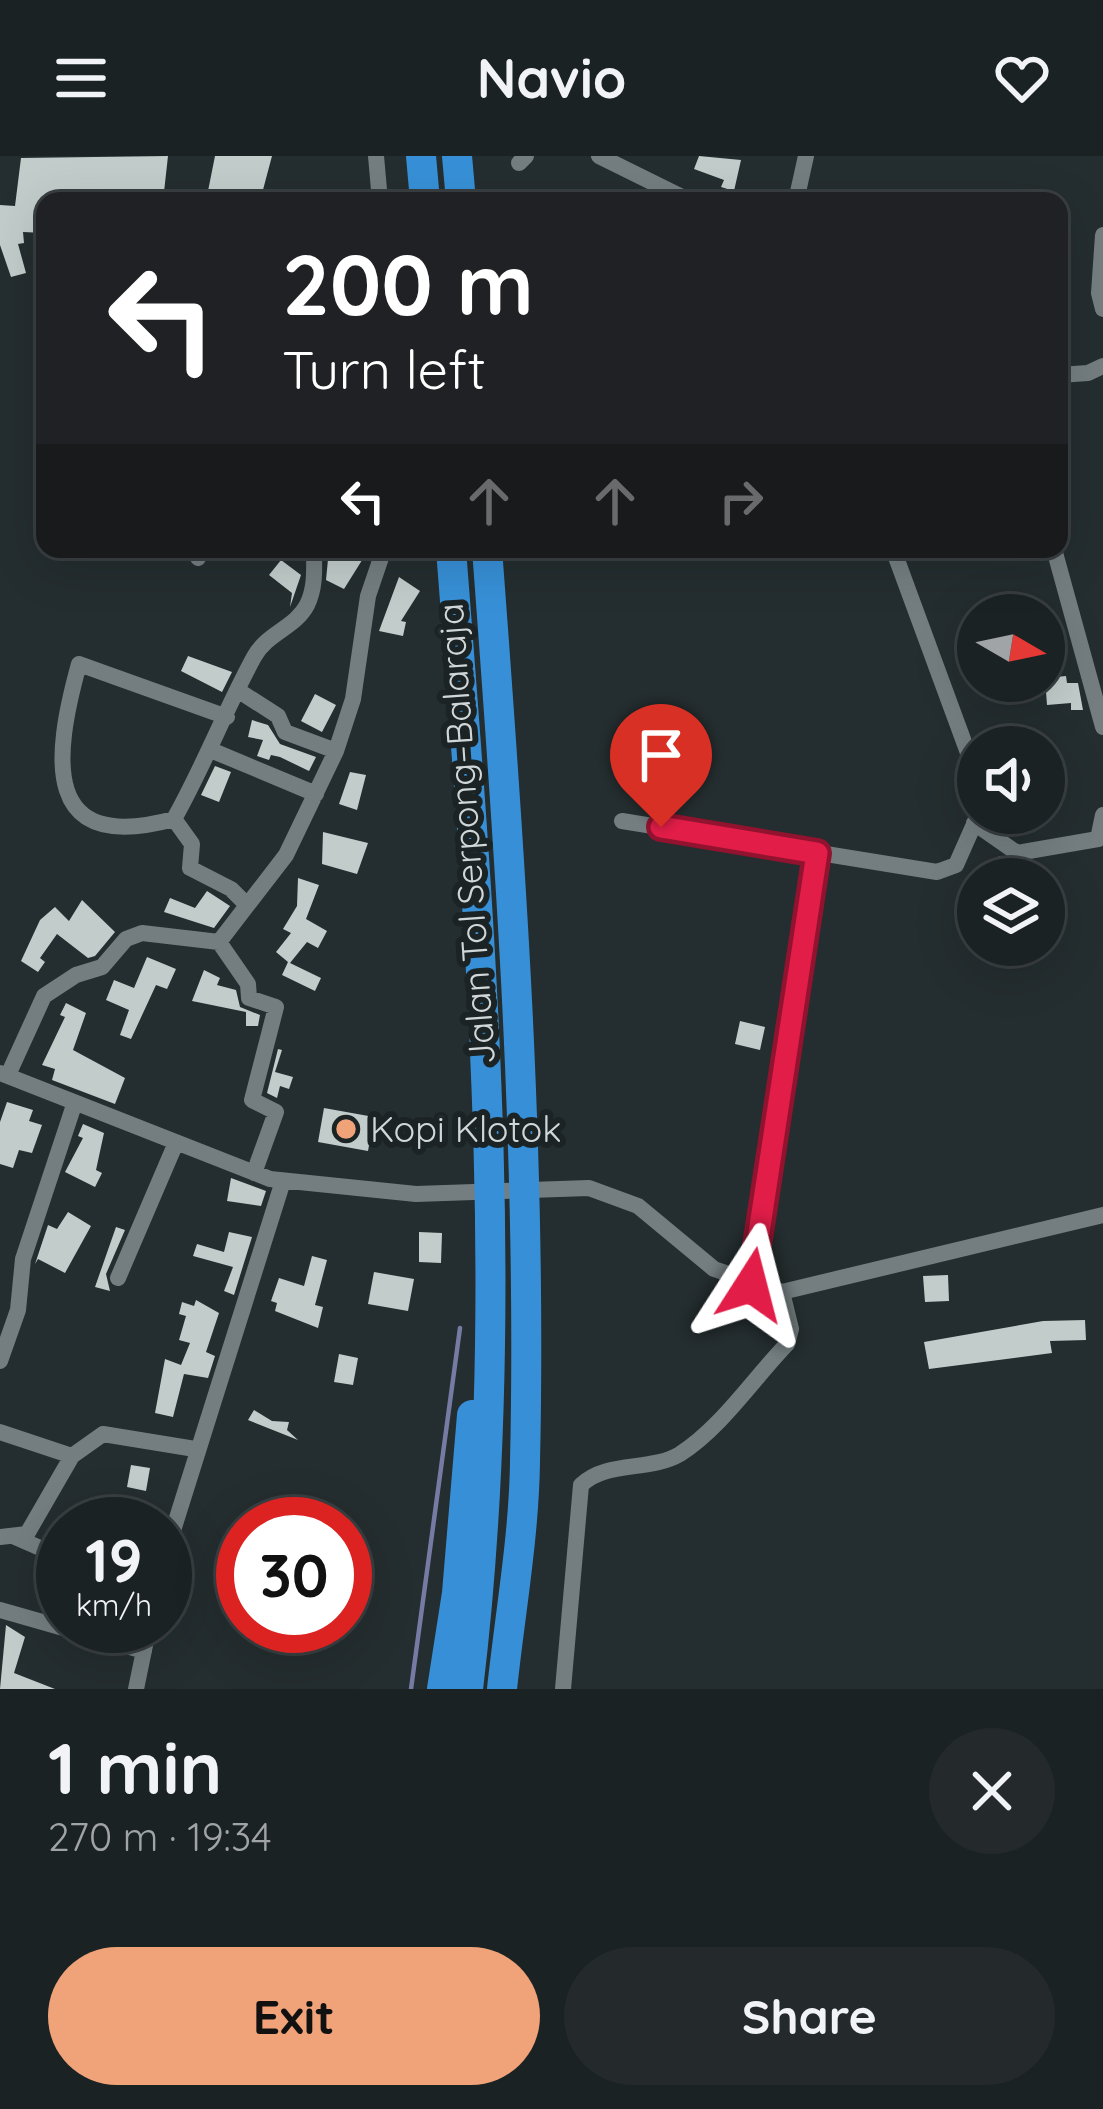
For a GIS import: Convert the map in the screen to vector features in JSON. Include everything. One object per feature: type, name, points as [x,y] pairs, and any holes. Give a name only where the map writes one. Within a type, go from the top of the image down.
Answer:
[{"type":"highway","points":[[421,156],[424,192]]},
{"type":"highway","points":[[458,156],[460,192]]},
{"type":"highway","name":"Jalan Tol Serpong–Balaraja","points":[[452,558],[480,953],[489,1204],[489,1465],[468,1689]]},
{"type":"highway","name":"Jalan Tol Serpong–Balaraja","points":[[488,558],[516,952],[525,1204],[525,1467],[502,1689]]},
{"type":"highway","points":[[442,1689],[457,1593],[489,1204]]},
{"type":"street","points":[[376,156],[379,192]]},
{"type":"street","points":[[599,156],[672,192]]},
{"type":"street","points":[[799,192],[806,156]]},
{"type":"street","points":[[1103,235],[1099,293],[1103,309]]},
{"type":"street","points":[[1068,373],[1103,366]]},
{"type":"street","points":[[227,717],[79,664],[62,786],[73,804],[100,828],[136,829],[174,819],[213,751],[266,639],[305,610],[314,586],[314,558]]},
{"type":"street","points":[[219,942],[286,855],[336,751],[352,700],[368,596],[381,558]]},
{"type":"street","points":[[896,558],[958,726]]},
{"type":"street","points":[[1056,558],[1103,727]]},
{"type":"street","points":[[239,691],[278,716],[286,732],[336,751]]},
{"type":"street","points":[[213,751],[316,794]]},
{"type":"street","points":[[995,834],[1017,853],[1097,838],[1103,815]]},
{"type":"street","points":[[174,819],[192,844],[190,868],[231,889],[246,904]]},
{"type":"street","points":[[622,821],[947,871],[956,865],[969,834]]},
{"type":"street","points":[[751,1285],[817,853]]},
{"type":"street","points":[[254,1173],[276,1112],[252,1100],[276,1007],[249,998],[248,984],[219,942],[142,933],[126,939],[102,967],[76,975],[44,996],[4,1074],[74,1105],[175,1145],[254,1173],[283,1181],[416,1194],[589,1188],[638,1206],[689,1252],[751,1285],[782,1292],[1103,1215]]},
{"type":"street","points":[[0,1360],[18,1310],[23,1259],[74,1105]]},
{"type":"street","points":[[118,1278],[175,1145]]},
{"type":"street","points":[[182,1497],[283,1181]]},
{"type":"street","points":[[563,1689],[581,1485],[591,1476],[661,1462],[701,1436],[787,1344],[791,1329],[782,1292]]},
{"type":"street","points":[[0,1432],[71,1456]]},
{"type":"street","points":[[8,1537],[35,1525],[71,1456],[103,1434],[195,1449]]},
{"type":"street","points":[[0,1610],[36,1620]]},
{"type":"street","points":[[136,1689],[144,1653]]},
{"type":"building","points":[[168,156],[164,192],[36,192],[36,233],[23,232],[24,243],[18,244],[26,273],[11,277],[0,245],[0,205],[15,206],[21,158]]},
{"type":"building","points":[[215,156],[272,156],[262,192],[208,192]]},
{"type":"building","points":[[699,156],[741,160],[734,191],[721,187],[724,180],[694,169]]},
{"type":"building","points":[[328,558],[363,558],[344,589],[326,580]]},
{"type":"building","points":[[281,560],[301,575],[290,607],[292,593],[269,575]]},
{"type":"building","points":[[399,577],[420,591],[401,621],[406,622],[403,636],[379,631]]},
{"type":"building","points":[[188,656],[232,672],[222,692],[181,671]]},
{"type":"building","points":[[1065,676],[1067,683],[1078,683],[1083,710],[1071,710],[1071,703],[1047,705],[1065,702]]},
{"type":"building","points":[[315,694],[336,705],[322,732],[301,721]]},
{"type":"building","points":[[252,720],[268,725],[280,744],[316,757],[309,771],[280,757],[257,756],[263,740],[248,737]]},
{"type":"building","points":[[215,766],[231,772],[219,802],[201,795]]},
{"type":"building","points":[[350,772],[366,775],[357,810],[339,804]]},
{"type":"building","points":[[323,832],[368,843],[357,874],[322,864]]},
{"type":"building","points":[[298,878],[319,885],[306,919],[327,931],[318,948],[307,942],[290,963],[321,978],[315,991],[282,975],[288,962],[276,952],[291,933],[283,929],[297,906]]},
{"type":"building","points":[[207,891],[230,906],[214,928],[164,912],[170,898],[195,908]]},
{"type":"building","points":[[82,900],[115,932],[95,956],[88,958],[57,934],[40,958],[45,962],[38,972],[21,961],[40,920],[55,907],[69,921]]},
{"type":"building","points":[[147,957],[176,969],[167,989],[156,985],[131,1039],[120,1035],[129,1010],[106,1000],[114,980],[134,988]]},
{"type":"building","points":[[204,970],[220,978],[217,985],[236,990],[240,1007],[260,1015],[258,1026],[246,1026],[246,1012],[192,1001]]},
{"type":"building","points":[[66,1003],[86,1013],[73,1050],[125,1078],[115,1104],[52,1080],[55,1069],[42,1065],[65,1017],[60,1015]]},
{"type":"building","points":[[740,1021],[765,1027],[760,1050],[735,1044]]},
{"type":"building","points":[[278,1049],[282,1050],[275,1072],[293,1077],[289,1089],[280,1086],[277,1098],[267,1093]]},
{"type":"building","points":[[7,1102],[33,1110],[29,1121],[42,1125],[32,1153],[19,1150],[13,1168],[0,1164],[0,1122]]},
{"type":"building","name":"Kopi Klotok","points":[[324,1108],[374,1117],[368,1151],[318,1142]]},
{"type":"building","points":[[83,1124],[104,1133],[96,1170],[102,1173],[95,1187],[65,1172],[83,1138],[78,1136]]},
{"type":"building","points":[[231,1178],[266,1191],[261,1206],[227,1201]]},
{"type":"building","points":[[68,1212],[91,1226],[65,1273],[38,1259],[35,1264],[48,1225],[57,1229]]},
{"type":"building","points":[[116,1227],[125,1230],[106,1274],[110,1291],[95,1287]]},
{"type":"building","points":[[229,1232],[252,1237],[234,1295],[224,1291],[233,1267],[193,1256],[197,1244],[224,1252]]},
{"type":"building","points":[[419,1232],[442,1233],[441,1263],[419,1262]]},
{"type":"building","points":[[312,1256],[327,1260],[315,1305],[323,1307],[318,1328],[275,1311],[277,1303],[271,1301],[279,1278],[304,1286]]},
{"type":"building","points":[[374,1272],[414,1279],[408,1311],[368,1304]]},
{"type":"building","points":[[948,1275],[949,1301],[925,1302],[923,1276]]},
{"type":"building","points":[[196,1300],[219,1313],[206,1352],[215,1356],[208,1378],[184,1374],[173,1417],[155,1413],[165,1359],[181,1365],[190,1343],[179,1340],[186,1316],[179,1314],[182,1302],[194,1306]]},
{"type":"building","points":[[1085,1320],[1086,1340],[1050,1341],[1052,1353],[929,1369],[924,1342],[1043,1321]]},
{"type":"building","points":[[339,1354],[358,1358],[353,1385],[334,1382]]},
{"type":"building","points":[[254,1410],[272,1421],[289,1422],[287,1430],[298,1440],[248,1420]]},
{"type":"building","points":[[131,1465],[150,1468],[146,1491],[127,1487]]},
{"type":"building","points":[[6,1625],[25,1637],[14,1673],[55,1689],[0,1689]]},
{"type":"waterway","points":[[411,1689],[460,1328]]},
{"type":"place","name":"Kopi Klotok","points":[[346,1129]]},
{"type":"route","points":[[661,827],[817,853],[751,1285]]}]
